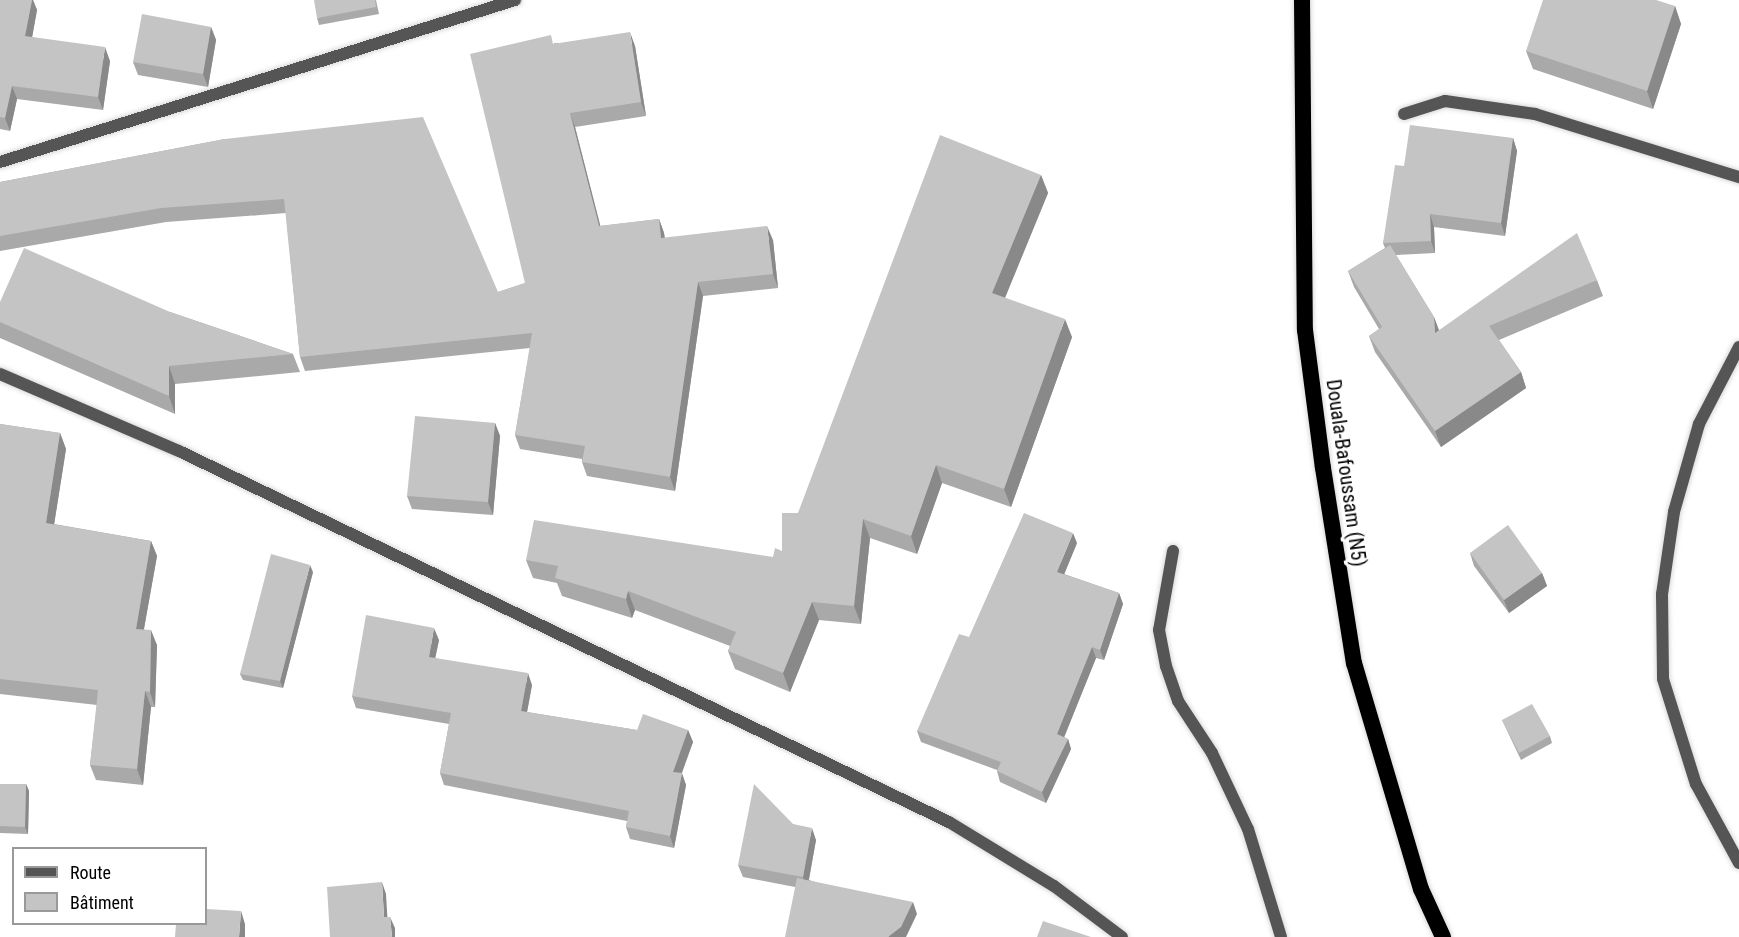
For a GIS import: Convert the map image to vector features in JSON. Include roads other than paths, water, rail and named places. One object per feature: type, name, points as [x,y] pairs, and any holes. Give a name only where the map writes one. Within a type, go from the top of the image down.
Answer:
[{"type":"highway","name":"Douala-Bafoussam (N5)","points":[[1302,0],[1305,330],[1323,468],[1354,663],[1421,889],[1443,937]]},
{"type":"street","points":[[0,162],[514,0]]},
{"type":"street","points":[[1404,114],[1445,101],[1535,114],[1739,177]]},
{"type":"street","points":[[1739,346],[1699,424],[1674,512],[1662,594],[1663,678],[1696,784],[1739,863]]},
{"type":"street","points":[[0,374],[179,451],[949,822],[1054,886],[1122,937]]},
{"type":"street","points":[[1173,551],[1160,630],[1166,666],[1178,701],[1212,753],[1248,828],[1281,937]]}]
